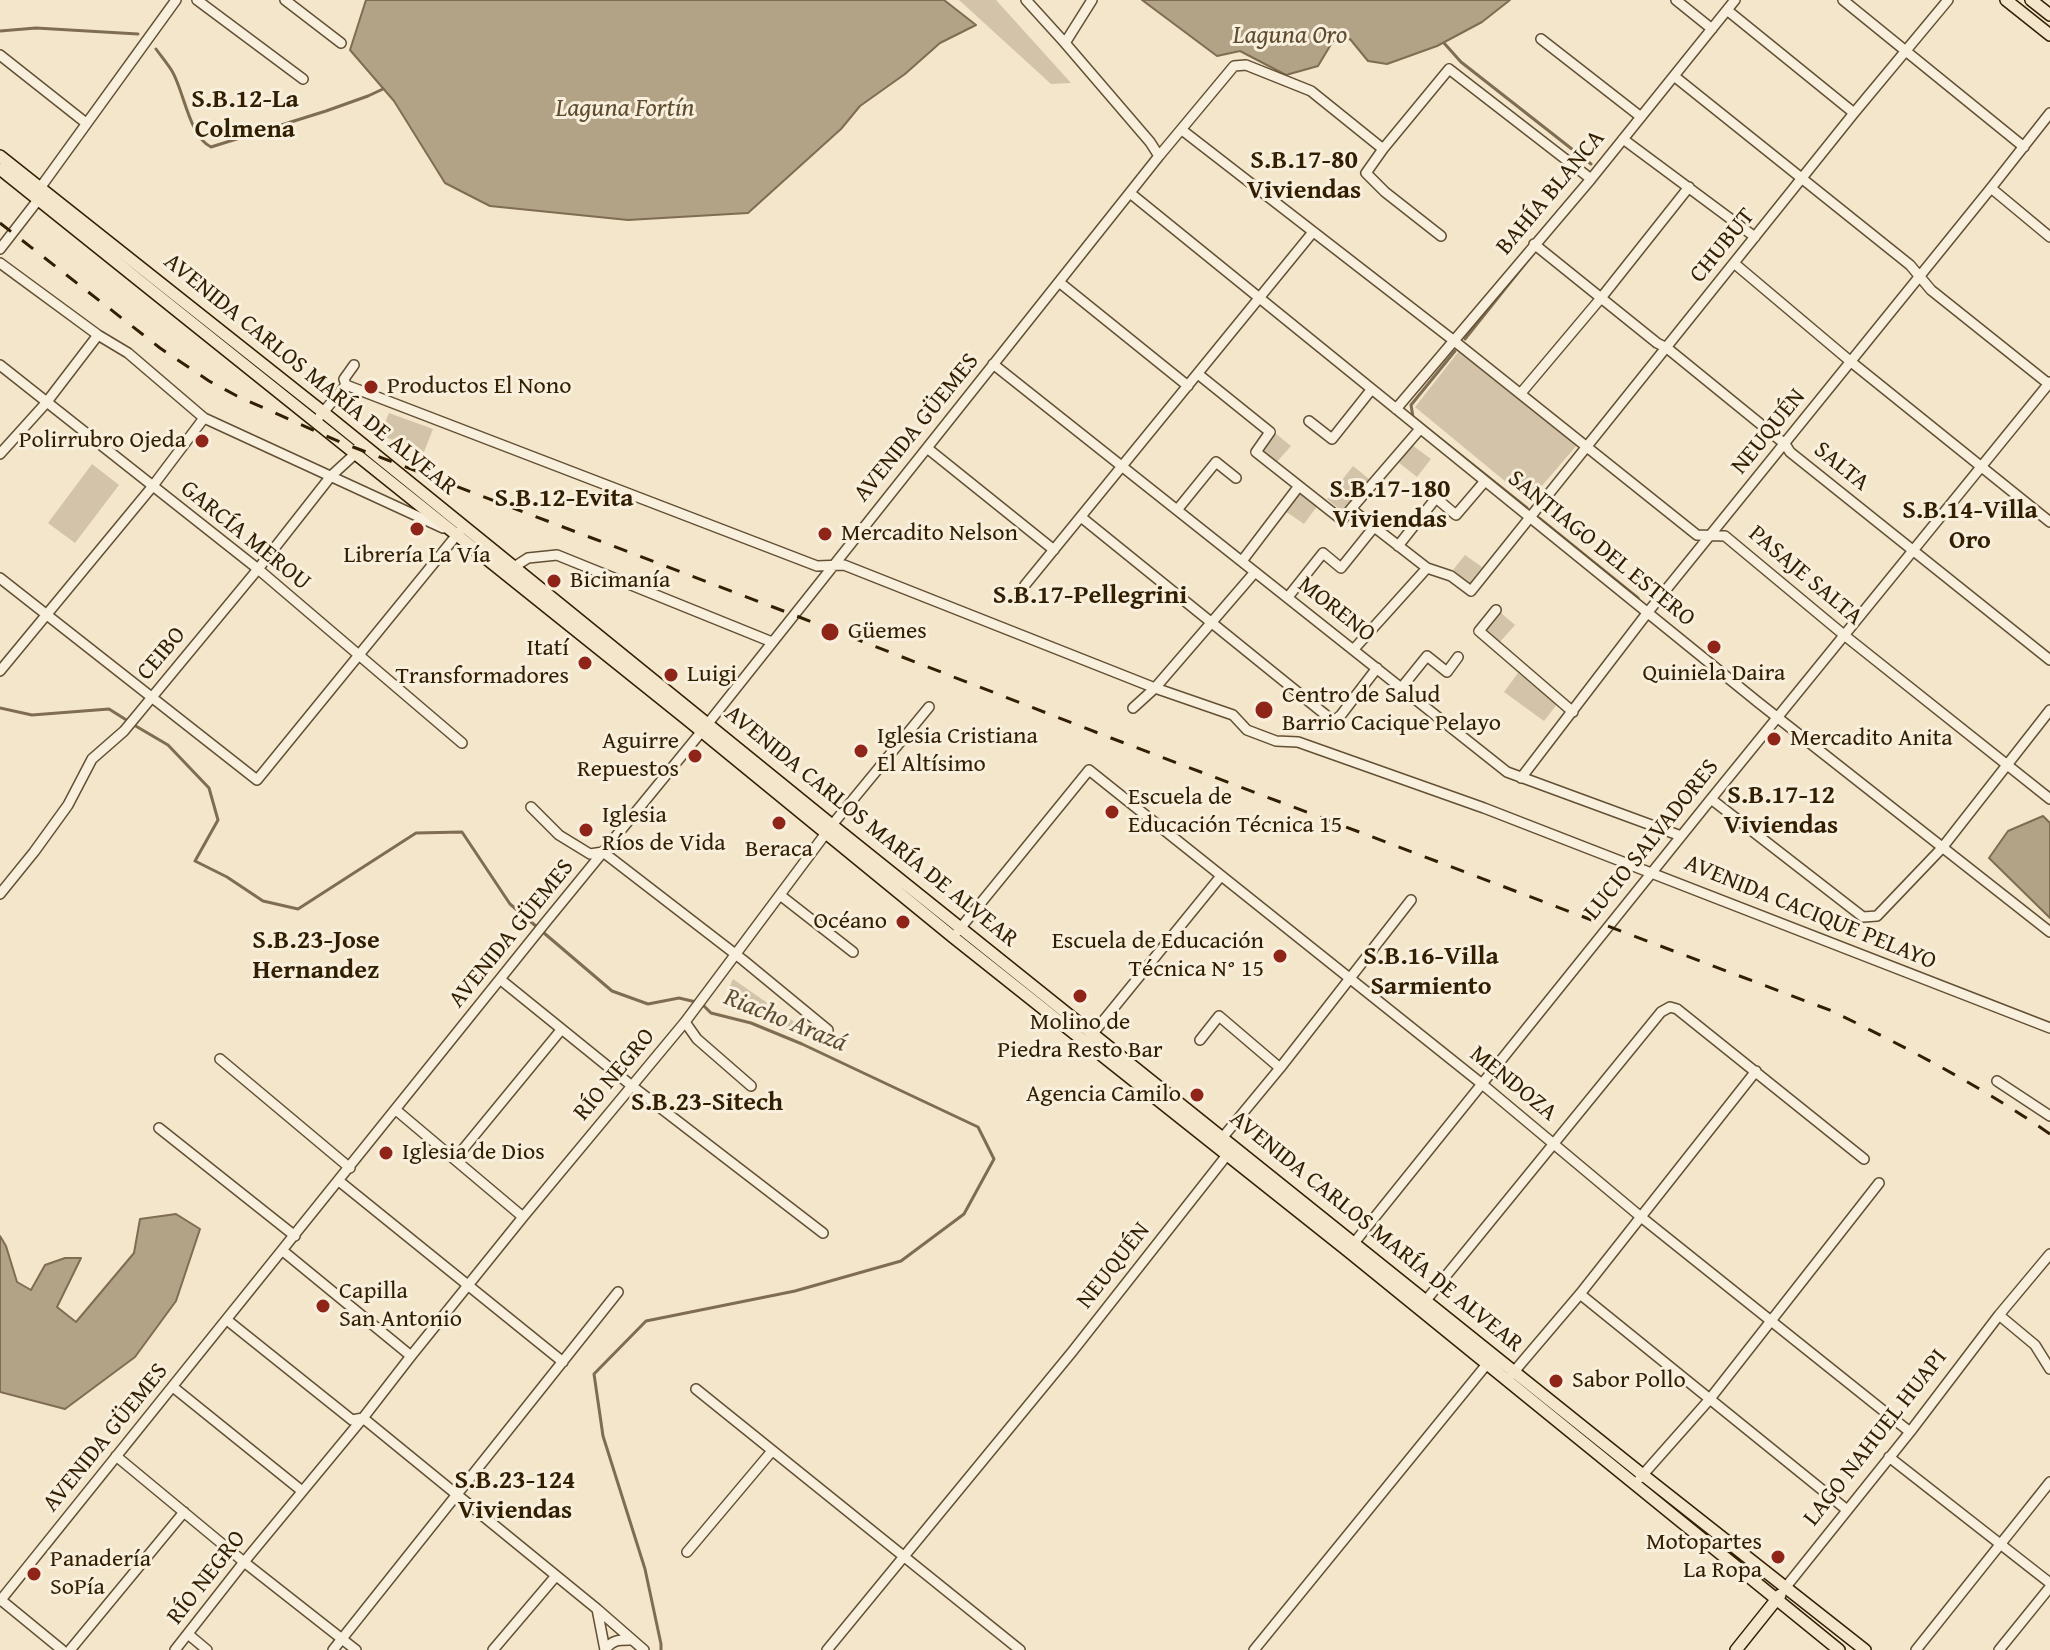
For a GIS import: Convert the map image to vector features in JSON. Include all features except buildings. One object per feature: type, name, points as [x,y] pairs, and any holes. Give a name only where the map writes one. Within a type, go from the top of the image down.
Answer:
[{"type":"main road","points":[[2006,0],[2050,35]]},
{"type":"main road","points":[[2031,0],[2050,15]]},
{"type":"main road","name":"AVENIDA CARLOS MARÍA DE ALVEAR","points":[[0,156],[39,194],[315,422],[357,448],[460,530],[1089,1038],[1227,1155],[1351,1247]]},
{"type":"main road","name":"AVENIDA CARLOS MARÍA DE ALVEAR","points":[[0,169],[39,194],[323,412],[357,448]]},
{"type":"main road","name":"AVENIDA CARLOS MARÍA DE ALVEAR","points":[[460,530],[514,567],[704,727]]},
{"type":"main road","name":"AVENIDA CARLOS MARÍA DE ALVEAR","points":[[1089,1038],[1223,1137],[1351,1247],[1639,1479],[1865,1650]]},
{"type":"main road","name":"AVENIDA CARLOS MARÍA DE ALVEAR","points":[[1422,1305],[1487,1364],[1510,1376]]},
{"type":"main road","name":"AVENIDA CARLOS MARÍA DE ALVEAR","points":[[1639,1479],[1839,1650]]},
{"type":"main road","name":"LAGO NAHUEL HUAPI","points":[[1736,1650],[1785,1588]]},
{"type":"street","points":[[0,249],[86,123],[176,0]]},
{"type":"street","points":[[197,0],[303,79]]},
{"type":"street","points":[[285,0],[341,43]]},
{"type":"street","points":[[1026,0],[1159,156]]},
{"type":"street","points":[[1065,43],[1092,0]]},
{"type":"street","points":[[1676,0],[1712,29]]},
{"type":"street","name":"BAHÍA BLANCA","points":[[1396,409],[1591,179],[1735,0]]},
{"type":"street","points":[[1843,0],[2024,147]]},
{"type":"street","name":"CHUBUT","points":[[1427,568],[1451,576],[1471,591],[1948,0]]},
{"type":"street","points":[[1727,10],[1854,113]]},
{"type":"street","points":[[1541,39],[1641,117]]},
{"type":"street","points":[[0,55],[86,123]]},
{"type":"street","name":"AVENIDA GÜEMES","points":[[0,1600],[1234,66],[1246,65],[1311,91],[1383,149]]},
{"type":"street","points":[[1441,236],[1366,173],[1449,69],[1591,179]]},
{"type":"street","points":[[1674,76],[1910,265],[1931,290],[2050,383]]},
{"type":"street","name":"NEUQUÉN","points":[[1521,778],[1648,612],[2050,113]]},
{"type":"street","points":[[1182,130],[1453,340]]},
{"type":"street","points":[[1623,139],[1755,237]]},
{"type":"street","points":[[1521,393],[1689,187]]},
{"type":"street","points":[[1991,188],[2050,237]]},
{"type":"street","name":"SANTIAGO DEL ESTERO","points":[[1130,193],[1529,517],[2050,932]]},
{"type":"street","points":[[1025,585],[1313,232]]},
{"type":"street","name":"SALTA","points":[[1534,244],[1667,348],[1785,444],[1790,452],[2050,660]]},
{"type":"street","points":[[0,263],[98,335],[128,353],[204,418],[460,530],[257,780],[0,578]]},
{"type":"street","points":[[1735,264],[2050,522]]},
{"type":"street","points":[[1059,282],[1188,386]]},
{"type":"street","points":[[0,454],[46,403],[98,335]]},
{"type":"street","name":"PASAJE SALTA","points":[[1453,340],[1697,535],[1725,536],[2050,799]]},
{"type":"street","name":"MORENO","points":[[993,364],[1507,772],[1681,836]]},
{"type":"street","name":"GARCÍA MEROU","points":[[0,365],[258,569],[462,743]]},
{"type":"street","points":[[315,422],[346,385],[344,379],[354,365]]},
{"type":"street","points":[[1198,374],[1270,432],[1256,452],[1342,520],[1420,429]]},
{"type":"street","name":"LUCIO SALVADORES","points":[[1351,1247],[2050,383]]},
{"type":"street","name":"AVENIDA CACIQUE PELAYO","points":[[346,385],[817,566],[844,565],[1155,688],[1233,715],[1247,730],[1276,741],[1298,742],[1484,808],[2050,1028]]},
{"type":"street","points":[[1309,421],[1332,439],[1371,390]]},
{"type":"street","points":[[0,671],[152,487],[204,418]]},
{"type":"street","name":"CEIBO","points":[[0,894],[68,805],[92,759],[124,731],[357,448]]},
{"type":"street","points":[[927,448],[1054,550]]},
{"type":"street","points":[[1177,510],[1216,462],[1236,478]]},
{"type":"street","points":[[1398,546],[1436,498],[1456,515],[1485,481]]},
{"type":"street","points":[[1242,561],[1299,486]]},
{"type":"street","points":[[1351,509],[1427,568],[1354,649]]},
{"type":"street","points":[[1081,517],[1327,716],[1335,720],[1341,715],[1377,668]]},
{"type":"street","points":[[1288,597],[1323,553],[1341,568],[1374,527]]},
{"type":"street","points":[[514,567],[528,558],[557,555],[772,642]]},
{"type":"street","points":[[1133,708],[1155,688],[1255,572]]},
{"type":"street","points":[[1496,610],[1479,631],[1573,712]]},
{"type":"street","points":[[1402,687],[1427,656],[1447,672],[1458,657]]},
{"type":"street","name":"RÍO NEGRO","points":[[175,1650],[523,1217],[694,1011],[828,829],[929,707]]},
{"type":"street","points":[[1711,799],[1863,917],[1877,916],[1942,848],[2050,710]]},
{"type":"street","name":"MENDOZA","points":[[957,933],[1089,770],[1910,1432]]},
{"type":"street","points":[[531,807],[559,835],[590,854],[603,852],[828,1030]]},
{"type":"street","points":[[1089,1038],[1221,876]]},
{"type":"street","points":[[780,895],[853,952]]},
{"type":"street","points":[[1227,1155],[1223,1137],[1411,900]]},
{"type":"street","points":[[501,980],[632,1086],[823,1233]]},
{"type":"street","points":[[1422,1305],[1661,1012],[1670,1007],[1677,1009],[1864,1159]]},
{"type":"street","points":[[1200,1040],[1219,1016],[1280,1068]]},
{"type":"street","points":[[685,1022],[697,1039],[751,1086]]},
{"type":"street","points":[[455,1159],[561,1030]]},
{"type":"street","points":[[220,1059],[350,1168]]},
{"type":"street","points":[[1510,1376],[1580,1294],[1756,1071]]},
{"type":"street","points":[[1997,1081],[2050,1116]]},
{"type":"street","points":[[396,1110],[523,1217]]},
{"type":"street","points":[[159,1128],[295,1236]]},
{"type":"street","name":"NEUQUÉN","points":[[827,1650],[1082,1339],[1227,1155]]},
{"type":"street","points":[[339,1181],[563,1362]]},
{"type":"street","points":[[1639,1479],[1709,1400],[1879,1183]]},
{"type":"street","points":[[283,1251],[411,1356]]},
{"type":"street","name":"LAGO NAHUEL HUAPI","points":[[1785,1588],[2050,1254]]},
{"type":"street","points":[[2041,1265],[2050,1272]]},
{"type":"street","points":[[333,1650],[618,1292]]},
{"type":"street","points":[[1580,1294],[1847,1510]]},
{"type":"street","points":[[1999,1315],[2035,1345],[2050,1369]]},
{"type":"street","points":[[227,1320],[352,1420],[363,1418],[644,1650]]},
{"type":"street","points":[[1254,1650],[1487,1364]]},
{"type":"street","points":[[173,1387],[302,1491]]},
{"type":"street","points":[[696,1389],[1020,1650]]},
{"type":"street","points":[[687,1552],[772,1451]]},
{"type":"street","points":[[116,1456],[356,1650]]},
{"type":"street","points":[[1889,1457],[2050,1585],[1999,1650]]},
{"type":"street","points":[[1916,1650],[2050,1482]]},
{"type":"street","points":[[70,1650],[184,1512]]},
{"type":"street","points":[[497,1649],[555,1577]]},
{"type":"street","points":[[0,1600],[62,1650]]},
{"type":"street","points":[[597,1609],[605,1650]]},
{"type":"street","points":[[188,1634],[207,1650]]},
{"type":"street","points":[[605,1650],[610,1643],[631,1641]]},
{"type":"shaded area","points":[[959,0],[996,0],[1071,83],[1051,84]]},
{"type":"shaded area","points":[[1459,351],[1577,445],[1529,501],[1415,407]]},
{"type":"shaded area","points":[[389,413],[433,429],[424,452],[380,435]]},
{"type":"shaded area","points":[[1275,433],[1291,446],[1275,464],[1260,451]]},
{"type":"shaded area","points":[[1412,445],[1431,459],[1417,477],[1398,462]]},
{"type":"shaded area","points":[[92,464],[119,485],[75,543],[48,523]]},
{"type":"shaded area","points":[[1353,466],[1369,479],[1343,512],[1327,499]]},
{"type":"shaded area","points":[[1299,492],[1318,505],[1304,524],[1285,511]]},
{"type":"shaded area","points":[[1465,555],[1482,567],[1470,583],[1453,570]]},
{"type":"shaded area","points":[[1500,612],[1515,625],[1499,643],[1484,630]]},
{"type":"shaded area","points":[[1518,673],[1558,703],[1544,721],[1504,692]]},
{"type":"shaded area","points":[[733,979],[826,1044],[723,1002]]},
{"type":"water","name":"Laguna Fortín","points":[[366,0],[944,0],[976,25],[940,43],[905,74],[860,106],[841,129],[748,213],[628,220],[490,206],[445,183],[394,101],[350,50]]},
{"type":"water","name":"Laguna Oro","points":[[1142,0],[1510,0],[1482,22],[1437,46],[1387,64],[1368,61],[1350,39],[1333,41],[1318,66],[1286,75],[1240,51],[1217,56]]},
{"type":"water","points":[[2043,816],[2050,823],[2050,918],[1989,858],[2008,831]]},
{"type":"water","points":[[176,1214],[200,1229],[176,1301],[135,1357],[65,1409],[0,1392],[0,1236],[17,1282],[31,1290],[45,1265],[65,1258],[81,1258],[57,1307],[76,1322],[134,1253],[140,1219]]},
{"type":"waterway","points":[[0,31],[36,28],[138,34]]},
{"type":"waterway","points":[[1444,43],[1461,62],[1591,164]]},
{"type":"waterway","points":[[156,49],[176,80],[197,133],[211,147],[326,111],[383,89]]},
{"type":"waterway","points":[[1465,339],[1532,255]]},
{"type":"waterway","points":[[1455,351],[1411,405],[1413,417],[1527,508]]},
{"type":"waterway","points":[[1539,518],[1638,598]]},
{"type":"waterway","name":"Riacho Arazá","points":[[0,708],[32,715],[109,709],[128,721]]},
{"type":"waterway","name":"Riacho Arazá","points":[[134,725],[168,745],[209,788],[218,820],[195,861],[227,877],[263,901],[298,909],[416,833],[462,832],[510,904],[612,991],[648,1004],[679,998],[696,1002]]},
{"type":"waterway","name":"Riacho Arazá","points":[[661,1650],[645,1569],[603,1436],[594,1374],[646,1321],[795,1291],[901,1261],[964,1214],[994,1159],[978,1127],[802,1044],[751,1023],[711,1013],[702,1004]]},
{"type":"railway","points":[[0,223],[160,348],[209,381],[340,442],[1832,1011],[1943,1068],[2050,1134]]},
{"type":"place","name":"Productos El Nono","points":[[371,387]]},
{"type":"place","name":"Polirrubro Ojeda","points":[[202,441]]},
{"type":"place","name":"Librería La Vía","points":[[417,529]]},
{"type":"place","name":"Mercadito Nelson","points":[[825,534]]},
{"type":"place","name":"Bicimanía","points":[[554,581]]},
{"type":"place","name":"Güemes","points":[[830,632]]},
{"type":"place","name":"Quiniela Daira","points":[[1714,647]]},
{"type":"place","name":"Itatí Transformadores","points":[[585,663]]},
{"type":"place","name":"Luigi","points":[[671,675]]},
{"type":"place","name":"Centro de Salud Barrio Cacique Pelayo","points":[[1264,710]]},
{"type":"place","name":"Mercadito Anita","points":[[1774,739]]},
{"type":"place","name":"Iglesia Cristiana El Altísimo","points":[[861,751]]},
{"type":"place","name":"Aguirre Repuestos","points":[[695,756]]},
{"type":"place","name":"Escuela de Educación Técnica 15","points":[[1112,812]]},
{"type":"place","name":"Beraca","points":[[779,823]]},
{"type":"place","name":"Iglesia Ríos de Vida","points":[[586,830]]},
{"type":"place","name":"Océano","points":[[903,922]]},
{"type":"place","name":"Escuela de Educación Técnica N° 15","points":[[1280,956]]},
{"type":"place","name":"Molino de Piedra Resto Bar","points":[[1080,996]]},
{"type":"place","name":"Agencia Camilo","points":[[1197,1095]]},
{"type":"place","name":"Iglesia de Dios","points":[[386,1153]]},
{"type":"place","name":"Capilla San Antonio","points":[[323,1306]]},
{"type":"place","name":"Sabor Pollo","points":[[1556,1381]]},
{"type":"place","name":"Motopartes La Ropa","points":[[1778,1557]]},
{"type":"place","name":"Panadería SoPía","points":[[34,1574]]},
{"type":"district","name":"S.B.12-La Colmena","points":[[245,115]]},
{"type":"district","name":"S.B.17-80 Viviendas","points":[[1304,176]]},
{"type":"district","name":"S.B.12-Evita","points":[[564,499]]},
{"type":"district","name":"S.B.17-180 Viviendas","points":[[1390,505]]},
{"type":"district","name":"S.B.14-Villa Oro","points":[[1970,526]]},
{"type":"district","name":"S.B.17-Pellegrini","points":[[1090,596]]},
{"type":"district","name":"S.B.17-12 Viviendas","points":[[1781,811]]},
{"type":"district","name":"S.B.23-Jose Hernandez","points":[[316,956]]},
{"type":"district","name":"S.B.16-Villa Sarmiento","points":[[1431,972]]},
{"type":"district","name":"S.B.23-Sitech","points":[[707,1103]]},
{"type":"district","name":"S.B.23-124 Viviendas","points":[[515,1496]]}]
